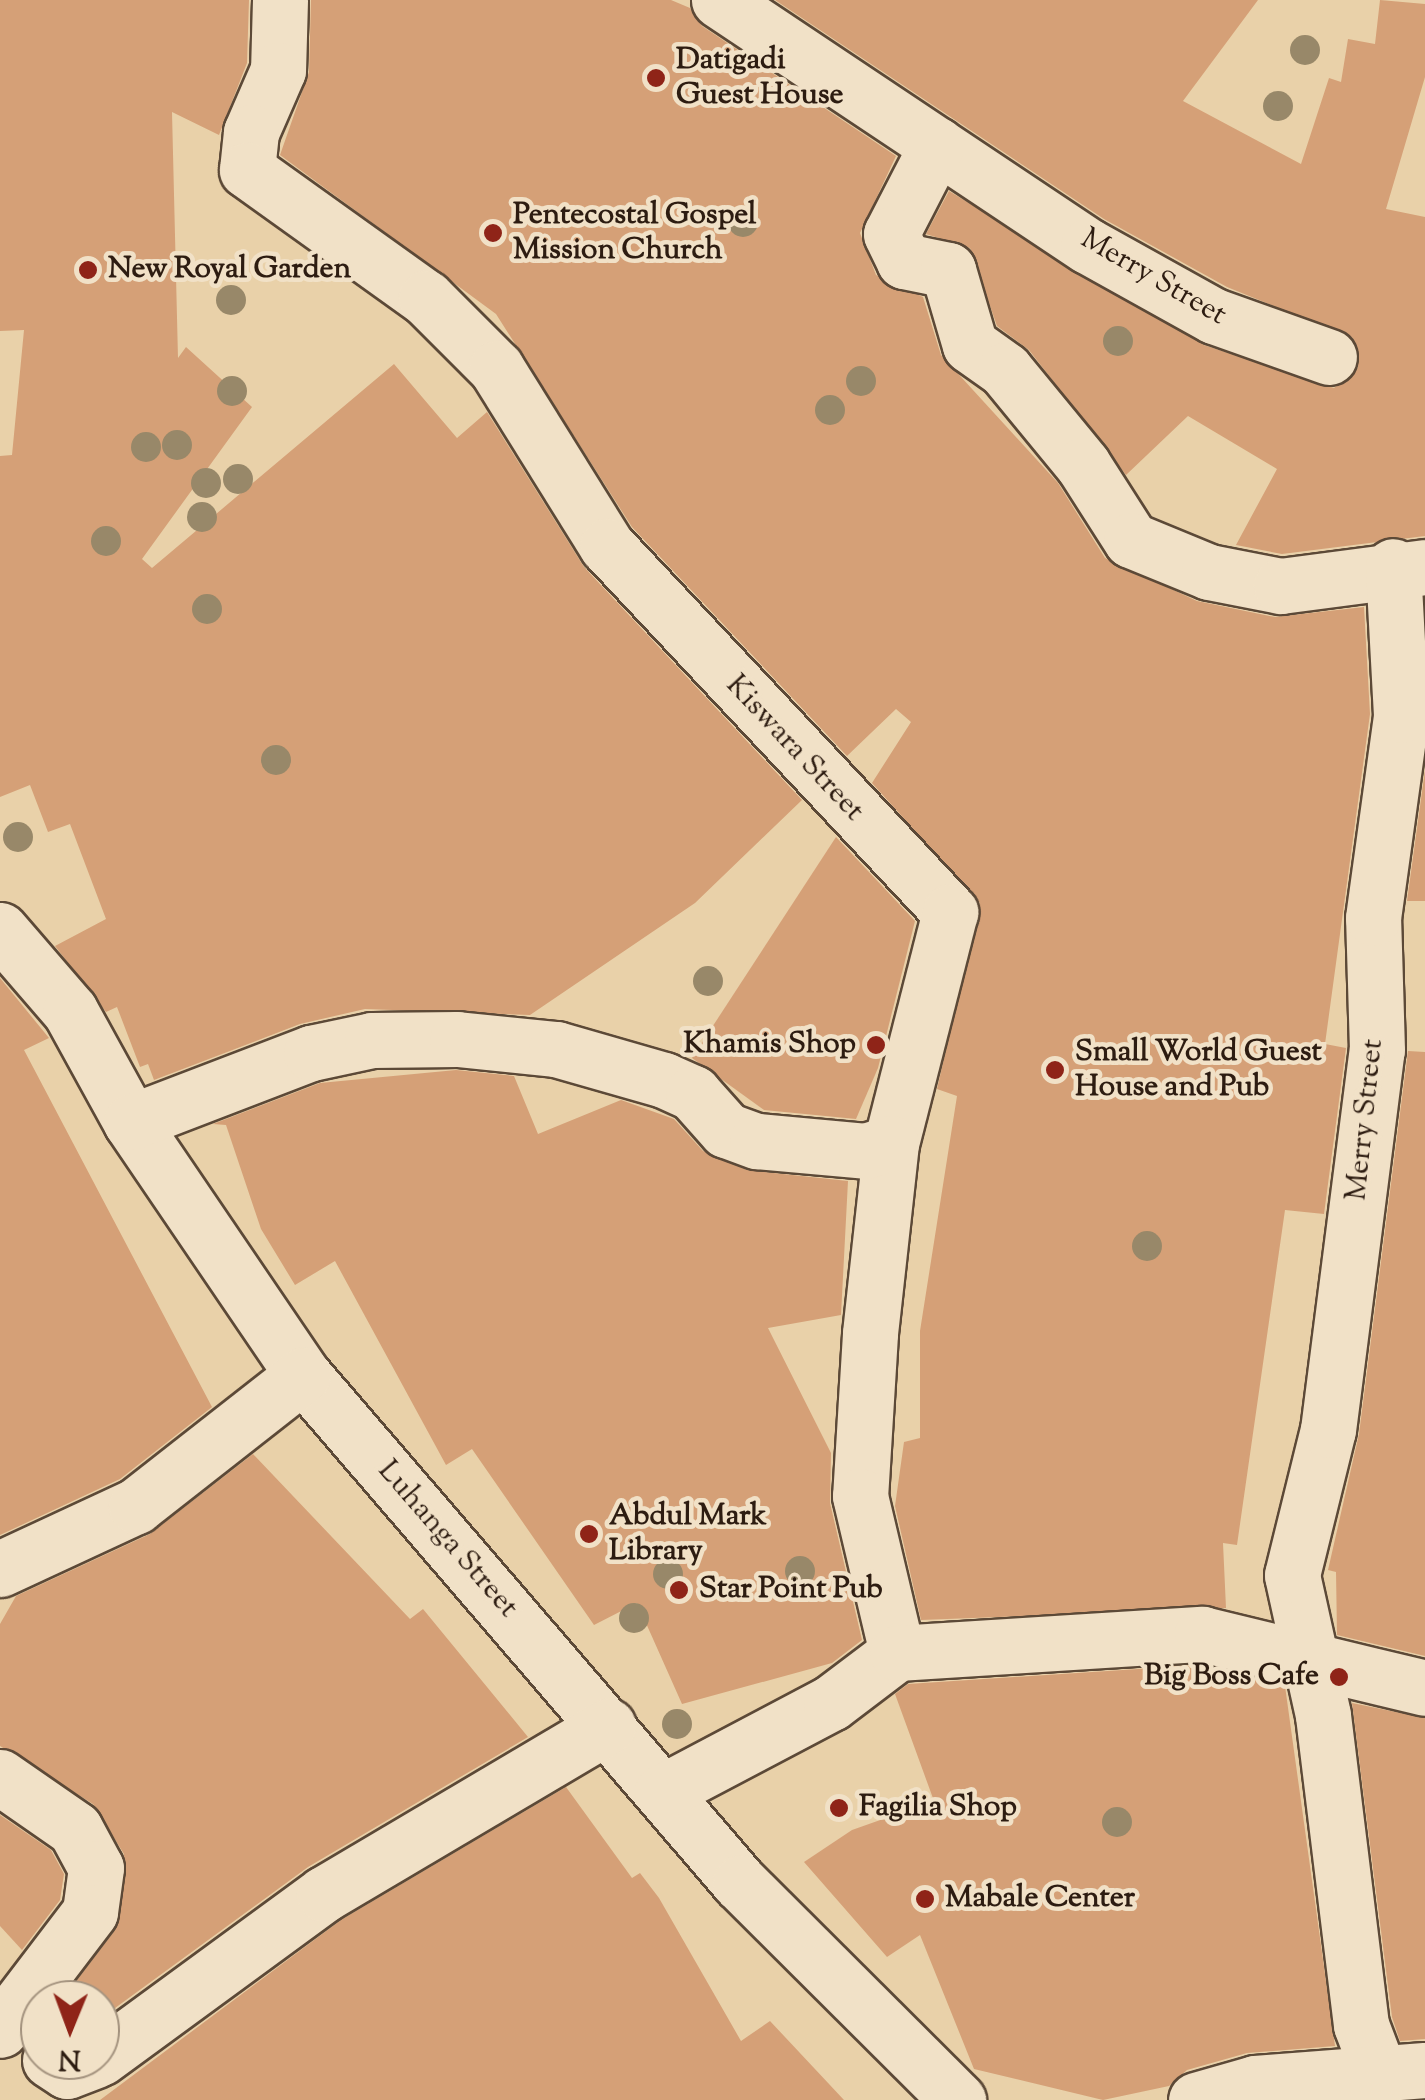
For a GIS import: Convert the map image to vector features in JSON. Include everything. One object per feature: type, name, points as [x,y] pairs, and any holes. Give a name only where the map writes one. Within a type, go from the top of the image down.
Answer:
[{"type":"street","name":"Kiswara Street","points":[[280,0],[278,70],[250,132],[247,170],[426,298],[496,368],[607,546],[950,912],[891,1143],[860,1496],[896,1653]]},
{"type":"street","name":"Merry Street","points":[[719,0],[937,145],[1214,316],[1329,357]]},
{"type":"street","name":"Merry Street","points":[[937,145],[890,234],[904,260],[948,270],[970,345],[1005,370],[1061,438],[1131,540],[1208,572],[1281,586],[1409,567],[1401,715],[1373,918],[1376,1050],[1328,1430],[1292,1575],[1312,1666],[1360,2025],[1402,2070]]},
{"type":"street","name":"Luhanga Street","points":[[0,930],[70,1011],[131,1122],[303,1375],[740,1883],[958,2100]]},
{"type":"street","points":[[131,1122],[312,1053],[372,1040],[457,1039],[627,1068],[693,1093],[706,1116],[757,1141],[866,1151],[891,1143]]},
{"type":"street","points":[[0,1568],[136,1506],[303,1375]]},
{"type":"street","points":[[662,1792],[831,1703],[896,1653],[1202,1634],[1312,1666],[1425,1688]]},
{"type":"street","points":[[120,2043],[310,1904],[608,1726]]},
{"type":"street","points":[[0,1776],[76,1828],[96,1868],[90,1912],[0,2030]]},
{"type":"street","points":[[1196,2100],[1255,2083],[1402,2070]]},
{"type":"building","points":[[0,0],[249,0],[247,63],[219,135],[172,112],[178,358],[186,347],[252,407],[142,559],[152,568],[394,364],[457,438],[487,412],[584,567],[802,800],[695,903],[530,1015],[365,1009],[300,1024],[154,1080],[148,1064],[140,1067],[117,1007],[106,1012],[55,946],[106,919],[70,824],[48,832],[30,785],[0,797],[0,456],[12,455],[24,330],[0,331]]},
{"type":"building","points":[[311,0],[671,0],[690,8],[702,26],[896,156],[860,233],[876,275],[923,297],[941,355],[1058,483],[1105,558],[1197,601],[1275,617],[1364,607],[1370,714],[1325,1044],[1346,1048],[1324,1214],[1285,1210],[1237,1545],[1223,1543],[1226,1608],[921,1620],[895,1506],[904,1442],[920,1438],[920,1331],[957,1096],[937,1089],[980,903],[872,783],[911,722],[896,709],[847,756],[632,527],[496,314],[280,155],[309,72]]},
{"type":"building","points":[[775,0],[1258,0],[1183,101],[1301,164],[1329,78],[1341,82],[1348,39],[1375,44],[1380,0],[1425,4],[1425,77],[1386,209],[1425,217],[1425,536],[1282,554],[1236,545],[1277,469],[1188,416],[1126,475],[1029,350],[997,326],[970,248],[926,234],[949,191],[1204,345],[1334,388],[1358,368],[1353,338],[1227,287],[1104,219]]},
{"type":"building","points":[[1425,770],[1425,901],[1407,901]]},
{"type":"building","points":[[836,837],[915,921],[878,1068],[856,1119],[764,1110],[692,1058]]},
{"type":"building","points":[[0,978],[49,1038],[24,1050],[212,1407],[120,1479],[0,1535]]},
{"type":"building","points":[[1408,1051],[1425,1052],[1425,1656],[1337,1635],[1336,1572],[1328,1570],[1359,1434]]},
{"type":"building","points":[[456,1070],[514,1076],[538,1134],[621,1100],[674,1119],[703,1151],[747,1170],[848,1181],[841,1315],[768,1328],[831,1453],[830,1503],[862,1640],[832,1663],[682,1704],[637,1603],[594,1625],[472,1449],[446,1465],[335,1261],[295,1285],[261,1229],[226,1125],[213,1124],[320,1083]]},
{"type":"building","points":[[253,1454],[410,1619],[423,1609],[528,1737],[308,1867],[120,2004],[120,1980],[77,1980],[115,1930],[124,1854],[93,1804],[0,1746],[0,1624],[16,1596],[150,1534]]},
{"type":"building","points":[[1199,1665],[1285,1686],[1335,2046],[1247,2053],[1187,2070],[1169,2086],[1103,2100],[974,2069],[920,1935],[887,1957],[804,1862],[852,1830],[934,1801],[895,1694],[908,1684]]},
{"type":"building","points":[[1352,1703],[1425,1718],[1425,2039],[1400,2041],[1392,2017]]},
{"type":"building","points":[[566,1787],[632,1878],[640,1873],[659,1898],[741,2041],[770,2021],[844,2100],[100,2100],[341,1920]]},
{"type":"building","points":[[0,1815],[51,1850],[64,1874],[60,1900],[22,1950],[0,1926]]},
{"type":"place","name":"Datigadi Guest House","points":[[656,78]]},
{"type":"place","name":"Pentecostal Gospel Mission Church","points":[[493,233]]},
{"type":"place","name":"New Royal Garden","points":[[88,270]]},
{"type":"place","name":"Khamis Shop","points":[[876,1045]]},
{"type":"place","name":"Small World Guest House and Pub","points":[[1055,1070]]},
{"type":"place","name":"Abdul Mark Library","points":[[589,1534]]},
{"type":"place","name":"Star Point Pub","points":[[679,1590]]},
{"type":"place","name":"Big Boss Cafe","points":[[1339,1677]]},
{"type":"place","name":"Fagilia Shop","points":[[839,1808]]},
{"type":"place","name":"Mabale Center","points":[[925,1899]]}]
